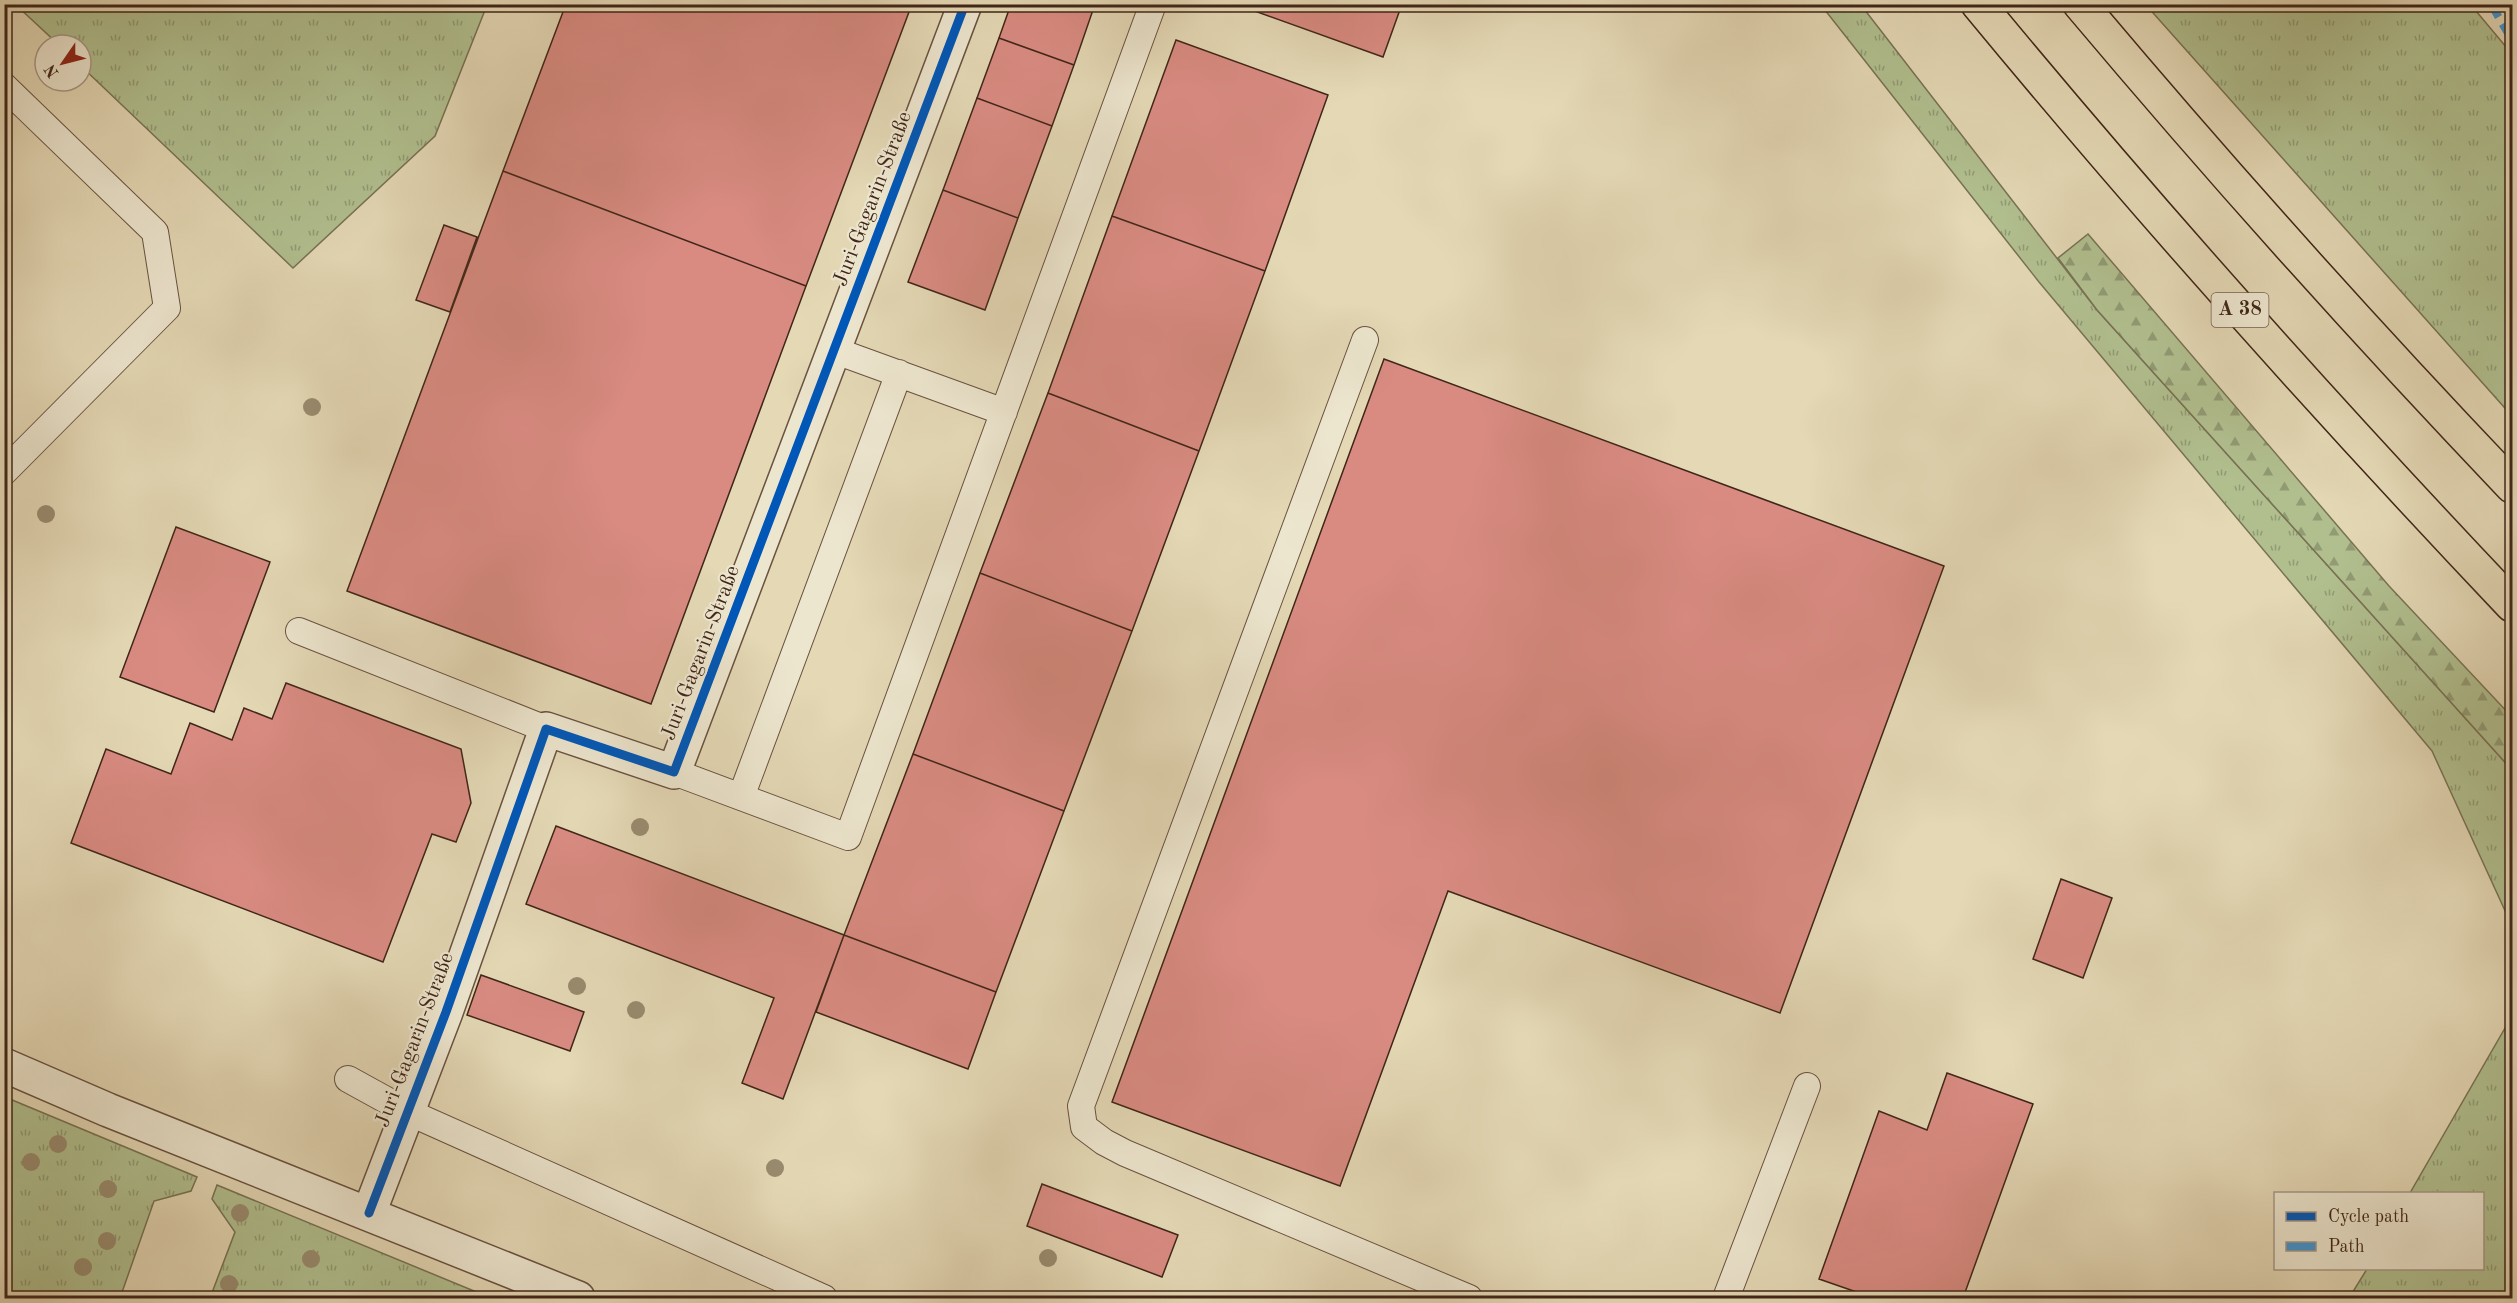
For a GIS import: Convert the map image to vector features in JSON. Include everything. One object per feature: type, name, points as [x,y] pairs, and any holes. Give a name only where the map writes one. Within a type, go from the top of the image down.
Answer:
[{"type":"highway","name":"A 38","points":[[1978,4],[2086,134],[2229,297],[2390,476],[2512,605]]},
{"type":"highway","points":[[2080,4],[2229,176],[2440,410],[2512,486]]},
{"type":"street","name":"Juri-Gagarin-Straße","points":[[369,1213],[446,1012],[546,729],[674,772],[836,351],[965,4]]},
{"type":"street","points":[[4,1065],[195,1145],[369,1213],[578,1299]]},
{"type":"lane","points":[[674,772],[848,837],[1154,4]]},
{"type":"lane","points":[[4,86],[154,232],[167,308],[4,472]]},
{"type":"lane","points":[[1365,340],[1081,1106],[1084,1126],[1104,1142],[1125,1153],[1469,1299]]},
{"type":"lane","points":[[836,351],[1004,412]]},
{"type":"lane","points":[[741,797],[900,374]]},
{"type":"lane","points":[[299,631],[546,729]]},
{"type":"lane","points":[[348,1079],[408,1112],[824,1299]]},
{"type":"lane","points":[[1726,1299],[1807,1086]]},
{"type":"green space","points":[[16,5],[487,5],[435,136],[293,268],[93,77],[93,33],[46,33]]},
{"type":"green space","points":[[1821,5],[1861,5],[2097,310],[2512,770],[2512,926],[2432,751],[2039,282]]},
{"type":"green space","points":[[2146,5],[2471,5],[2512,54],[2512,416]]},
{"type":"green space","points":[[2088,234],[2389,586],[2512,717],[2512,770],[2097,310],[2058,258]]},
{"type":"green space","points":[[2512,1016],[2512,1298],[2349,1298],[2366,1270],[2484,1270],[2484,1192],[2411,1192]]},
{"type":"green space","points":[[5,1097],[197,1177],[191,1191],[154,1201],[120,1298],[5,1298]]},
{"type":"green space","points":[[217,1185],[491,1298],[210,1298],[235,1232],[212,1199]]},
{"type":"building","points":[[566,4],[912,4],[806,286],[503,171]]},
{"type":"building","points":[[1011,4],[1087,4],[1094,7],[1074,65],[999,38]]},
{"type":"building","points":[[1235,4],[1402,4],[1383,57]]},
{"type":"building","points":[[999,38],[1074,65],[1052,126],[977,98]]},
{"type":"building","points":[[1176,40],[1328,95],[1265,271],[1112,216]]},
{"type":"building","points":[[977,98],[1052,126],[1018,218],[943,190]]},
{"type":"building","points":[[503,171],[806,286],[651,704],[347,591]]},
{"type":"building","points":[[943,190],[1018,218],[985,310],[908,282]]},
{"type":"building","points":[[1112,216],[1265,271],[1199,451],[1048,393]]},
{"type":"building","points":[[444,225],[477,237],[450,312],[416,300]]},
{"type":"building","points":[[1384,359],[1944,566],[1780,1013],[1448,891],[1340,1186],[1112,1102]]},
{"type":"building","points":[[1048,393],[1199,451],[1132,631],[980,573]]},
{"type":"building","points":[[176,527],[270,562],[214,712],[120,677]]},
{"type":"building","points":[[980,573],[1132,631],[1064,811],[913,754]]},
{"type":"building","points":[[286,683],[461,749],[471,803],[456,842],[432,834],[383,962],[71,843],[106,749],[171,774],[190,723],[232,740],[244,708],[272,719]]},
{"type":"building","points":[[913,754],[1064,811],[996,992],[844,935]]},
{"type":"building","points":[[556,826],[844,935],[783,1099],[742,1083],[774,998],[526,904]]},
{"type":"building","points":[[2061,879],[2112,898],[2083,978],[2033,959]]},
{"type":"building","points":[[844,935],[996,992],[968,1069],[816,1012]]},
{"type":"building","points":[[481,975],[584,1012],[570,1051],[467,1015]]},
{"type":"building","points":[[1947,1073],[2033,1104],[1963,1298],[1867,1298],[1868,1296],[1819,1279],[1879,1111],[1927,1130]]},
{"type":"building","points":[[1042,1184],[1178,1235],[1162,1277],[1027,1226]]},
{"type":"marked path","points":[[2491,4],[2512,40]]},
{"type":"cycle path","points":[[369,1213],[446,1012],[546,729],[674,772],[965,4]]}]
